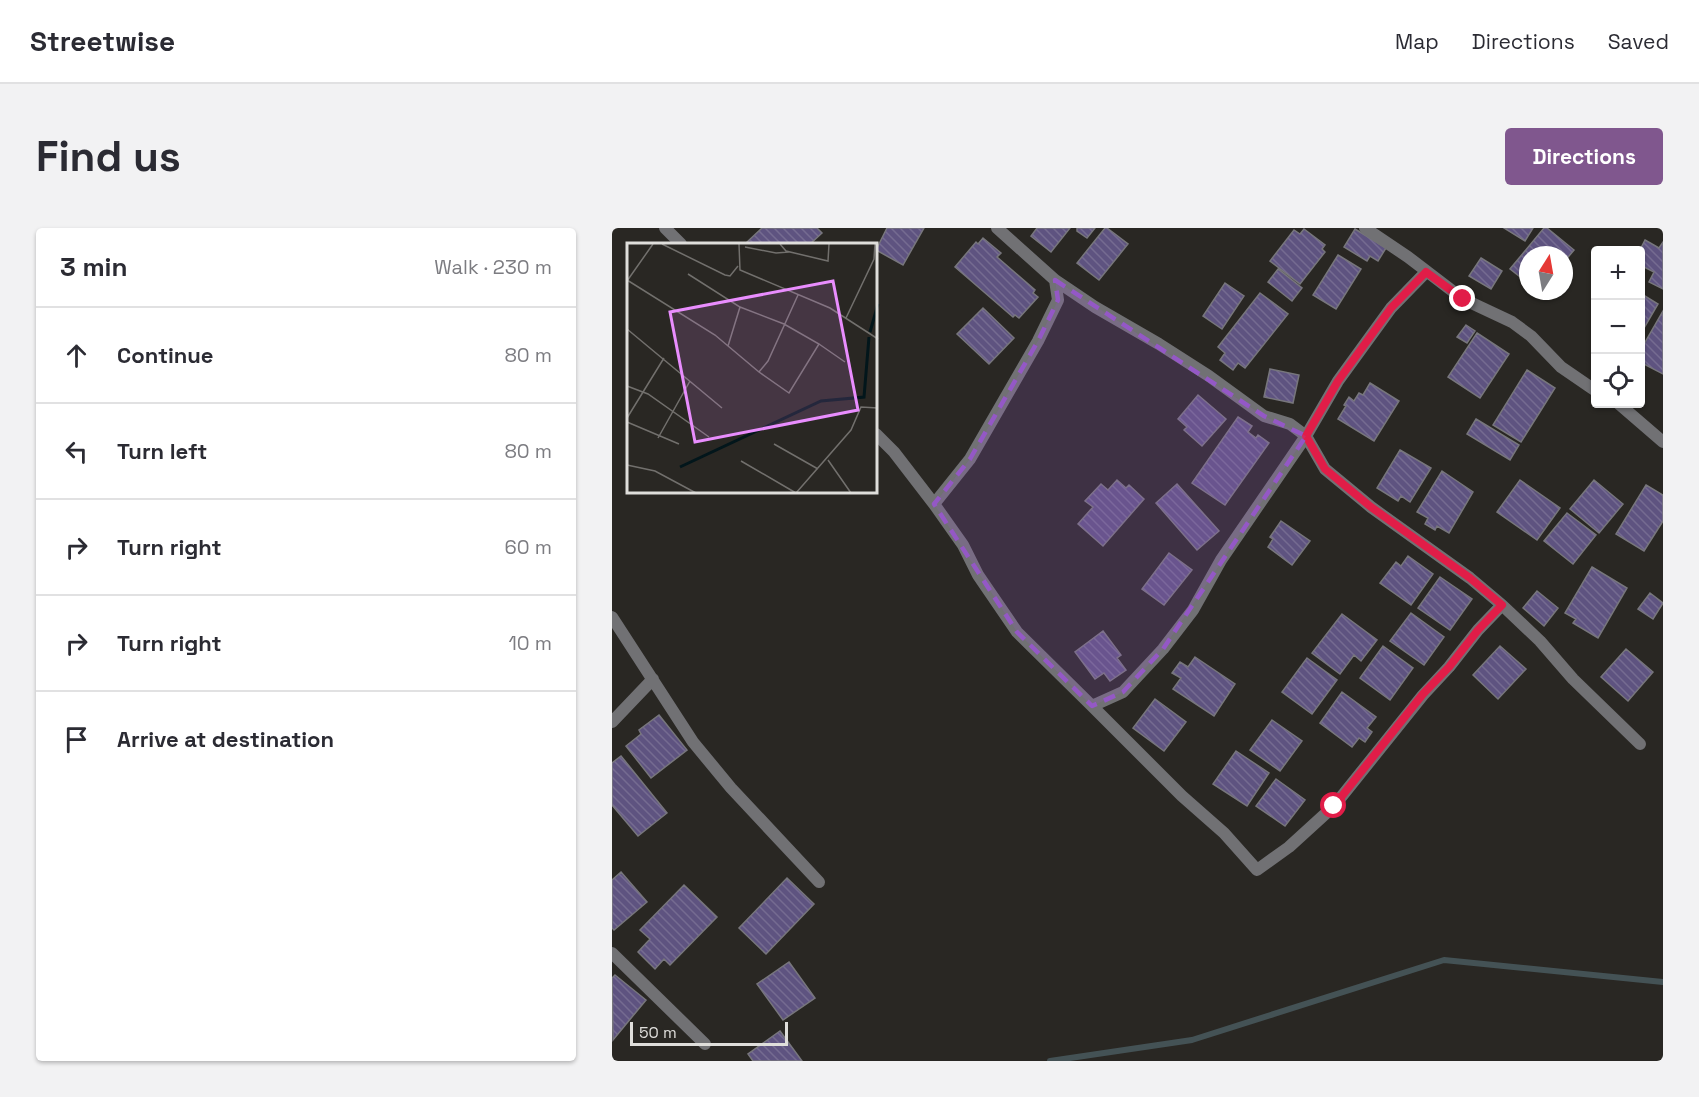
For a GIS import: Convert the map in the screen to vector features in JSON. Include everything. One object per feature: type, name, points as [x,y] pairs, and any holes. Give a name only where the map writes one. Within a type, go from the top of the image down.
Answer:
[{"type":"street","points":[[665,228],[680,243]]},
{"type":"street","points":[[997,228],[1055,280],[1095,307],[1209,376],[1264,417],[1290,424],[1306,436],[1325,469],[1371,507],[1470,578],[1502,605],[1640,744]]},
{"type":"street","points":[[1365,228],[1463,299],[1512,322],[1531,336],[1561,367],[1591,388]]},
{"type":"street","points":[[1092,706],[1123,692],[1163,649],[1193,610],[1221,560],[1306,436],[1338,381],[1391,308],[1426,272]]},
{"type":"street","points":[[934,504],[970,459],[1038,341],[1058,300],[1055,280]]},
{"type":"street","points":[[1624,408],[1663,442]]},
{"type":"street","points":[[878,436],[894,452],[934,504],[963,545],[978,575],[1017,632],[1182,796],[1224,833],[1257,870],[1289,847],[1334,806],[1423,694],[1502,605]]},
{"type":"street","points":[[612,617],[693,742],[819,882]]},
{"type":"street","points":[[612,722],[653,679]]},
{"type":"street","points":[[612,953],[705,1044]]},
{"type":"highlighted area","points":[[1055,280],[1264,416],[1306,436],[1163,649],[1123,692],[1092,706],[1017,632],[934,504],[970,459],[1038,341],[1058,300]]},
{"type":"building","points":[[762,228],[817,228],[822,233],[811,243],[746,243]]},
{"type":"building","points":[[887,228],[924,228],[903,265],[878,251],[878,246]]},
{"type":"building","points":[[1037,228],[1070,228],[1051,252],[1031,236]]},
{"type":"building","points":[[1077,228],[1095,228],[1087,238],[1077,231]]},
{"type":"building","points":[[1105,228],[1128,244],[1099,280],[1077,263]]},
{"type":"building","points":[[1504,228],[1533,228],[1525,241]]},
{"type":"building","points":[[1544,228],[1547,228],[1569,246],[1529,246]]},
{"type":"building","points":[[1304,229],[1325,245],[1322,249],[1325,252],[1300,284],[1270,261],[1294,230],[1300,234]]},
{"type":"building","points":[[1355,229],[1386,248],[1378,261],[1370,256],[1367,261],[1344,247]]},
{"type":"building","points":[[983,238],[1001,253],[997,257],[1035,290],[1033,293],[1038,297],[1019,318],[1015,315],[1013,317],[955,267],[976,242],[978,244]]},
{"type":"building","points":[[1645,240],[1659,248],[1663,242],[1663,289],[1649,282],[1654,272],[1645,268],[1645,246],[1642,246]]},
{"type":"building","points":[[1338,255],[1361,269],[1336,309],[1313,295]]},
{"type":"building","points":[[1481,258],[1502,271],[1491,289],[1469,276]]},
{"type":"building","points":[[1519,258],[1519,276],[1510,269]]},
{"type":"building","points":[[1278,269],[1302,288],[1292,301],[1268,282]]},
{"type":"building","points":[[1225,283],[1244,296],[1222,329],[1203,316]]},
{"type":"building","points":[[1260,293],[1288,314],[1245,368],[1238,363],[1233,370],[1220,360],[1225,353],[1218,347]]},
{"type":"building","points":[[1645,296],[1658,304],[1645,326]]},
{"type":"building","points":[[983,308],[1014,338],[989,364],[957,334]]},
{"type":"building","points":[[1663,311],[1663,374],[1645,365],[1645,342]]},
{"type":"building","points":[[1466,325],[1475,331],[1467,343],[1457,337]]},
{"type":"building","points":[[1477,333],[1509,354],[1480,398],[1448,377]]},
{"type":"building","points":[[1270,369],[1299,375],[1293,403],[1264,397]]},
{"type":"building","points":[[1527,370],[1555,388],[1521,442],[1493,425]]},
{"type":"building","points":[[1370,383],[1399,401],[1374,441],[1338,419],[1349,397],[1354,401],[1359,393],[1363,395]]},
{"type":"building","points":[[1198,395],[1226,419],[1202,446],[1184,430],[1187,427],[1178,419]]},
{"type":"building","points":[[1238,417],[1252,426],[1248,432],[1256,438],[1258,435],[1269,443],[1225,505],[1192,483]]},
{"type":"building","points":[[1476,419],[1519,445],[1510,460],[1467,434]]},
{"type":"building","points":[[1400,450],[1431,468],[1410,502],[1401,496],[1398,501],[1377,488]]},
{"type":"building","points":[[1442,471],[1473,492],[1449,533],[1437,526],[1435,530],[1425,524],[1428,518],[1417,512]]},
{"type":"building","points":[[1117,480],[1126,488],[1129,485],[1144,499],[1103,546],[1078,524],[1093,507],[1085,501],[1101,484],[1108,490]]},
{"type":"building","points":[[1520,480],[1560,508],[1537,540],[1497,512]]},
{"type":"building","points":[[1594,480],[1623,504],[1599,533],[1570,509]]},
{"type":"building","points":[[1177,484],[1219,531],[1197,550],[1156,503]]},
{"type":"building","points":[[1646,485],[1663,495],[1663,521],[1644,551],[1616,534]]},
{"type":"building","points":[[1567,513],[1596,535],[1573,564],[1544,541]]},
{"type":"building","points":[[1281,521],[1310,541],[1292,565],[1268,547],[1273,539],[1270,537]]},
{"type":"building","points":[[1169,553],[1192,570],[1164,605],[1142,589]]},
{"type":"building","points":[[1408,556],[1433,574],[1411,605],[1380,583],[1396,562],[1401,566]]},
{"type":"building","points":[[1592,567],[1627,588],[1598,638],[1573,623],[1576,619],[1565,613]]},
{"type":"building","points":[[1440,577],[1472,599],[1450,630],[1418,608]]},
{"type":"building","points":[[1537,591],[1558,608],[1544,626],[1523,608]]},
{"type":"building","points":[[1650,593],[1663,603],[1653,619],[1638,609]]},
{"type":"building","points":[[1411,613],[1444,637],[1424,665],[1390,641]]},
{"type":"building","points":[[1342,614],[1377,640],[1361,661],[1354,655],[1340,674],[1312,653]]},
{"type":"building","points":[[1103,631],[1121,655],[1117,658],[1126,670],[1110,681],[1104,673],[1095,679],[1075,652]]},
{"type":"building","points":[[1383,646],[1413,668],[1390,700],[1360,678]]},
{"type":"building","points":[[1500,646],[1526,669],[1498,699],[1473,675]]},
{"type":"building","points":[[1626,649],[1653,672],[1628,701],[1601,677]]},
{"type":"building","points":[[1195,657],[1235,684],[1214,716],[1173,689],[1181,678],[1172,673],[1180,662],[1188,667]]},
{"type":"building","points":[[1307,658],[1337,680],[1312,714],[1282,692]]},
{"type":"building","points":[[1342,692],[1376,717],[1367,728],[1372,732],[1365,742],[1359,738],[1352,747],[1320,723]]},
{"type":"building","points":[[1155,699],[1186,722],[1164,751],[1133,728]]},
{"type":"building","points":[[659,715],[687,750],[651,778],[626,746],[641,734],[639,730]]},
{"type":"building","points":[[1272,720],[1302,741],[1280,771],[1250,750]]},
{"type":"building","points":[[1236,751],[1269,773],[1247,806],[1213,784]]},
{"type":"building","points":[[621,756],[667,813],[638,836],[612,805],[612,763]]},
{"type":"building","points":[[1276,779],[1305,800],[1285,826],[1256,806]]},
{"type":"building","points":[[621,872],[647,902],[614,930],[612,928],[612,880]]},
{"type":"building","points":[[787,878],[814,904],[766,954],[739,928]]},
{"type":"building","points":[[684,885],[717,917],[670,965],[664,959],[655,969],[638,952],[650,939],[640,930]]},
{"type":"building","points":[[789,962],[815,998],[783,1020],[757,984]]},
{"type":"building","points":[[615,975],[646,1000],[613,1040],[612,978]]},
{"type":"building","points":[[780,1031],[802,1061],[753,1061],[748,1054]]},
{"type":"waterway","points":[[1050,1061],[1192,1040],[1444,960],[1663,982]]},
{"type":"route","points":[[1334,806],[1423,694],[1502,605],[1470,578],[1371,507],[1325,469],[1306,436],[1338,381],[1391,308],[1426,272],[1463,299]]}]
